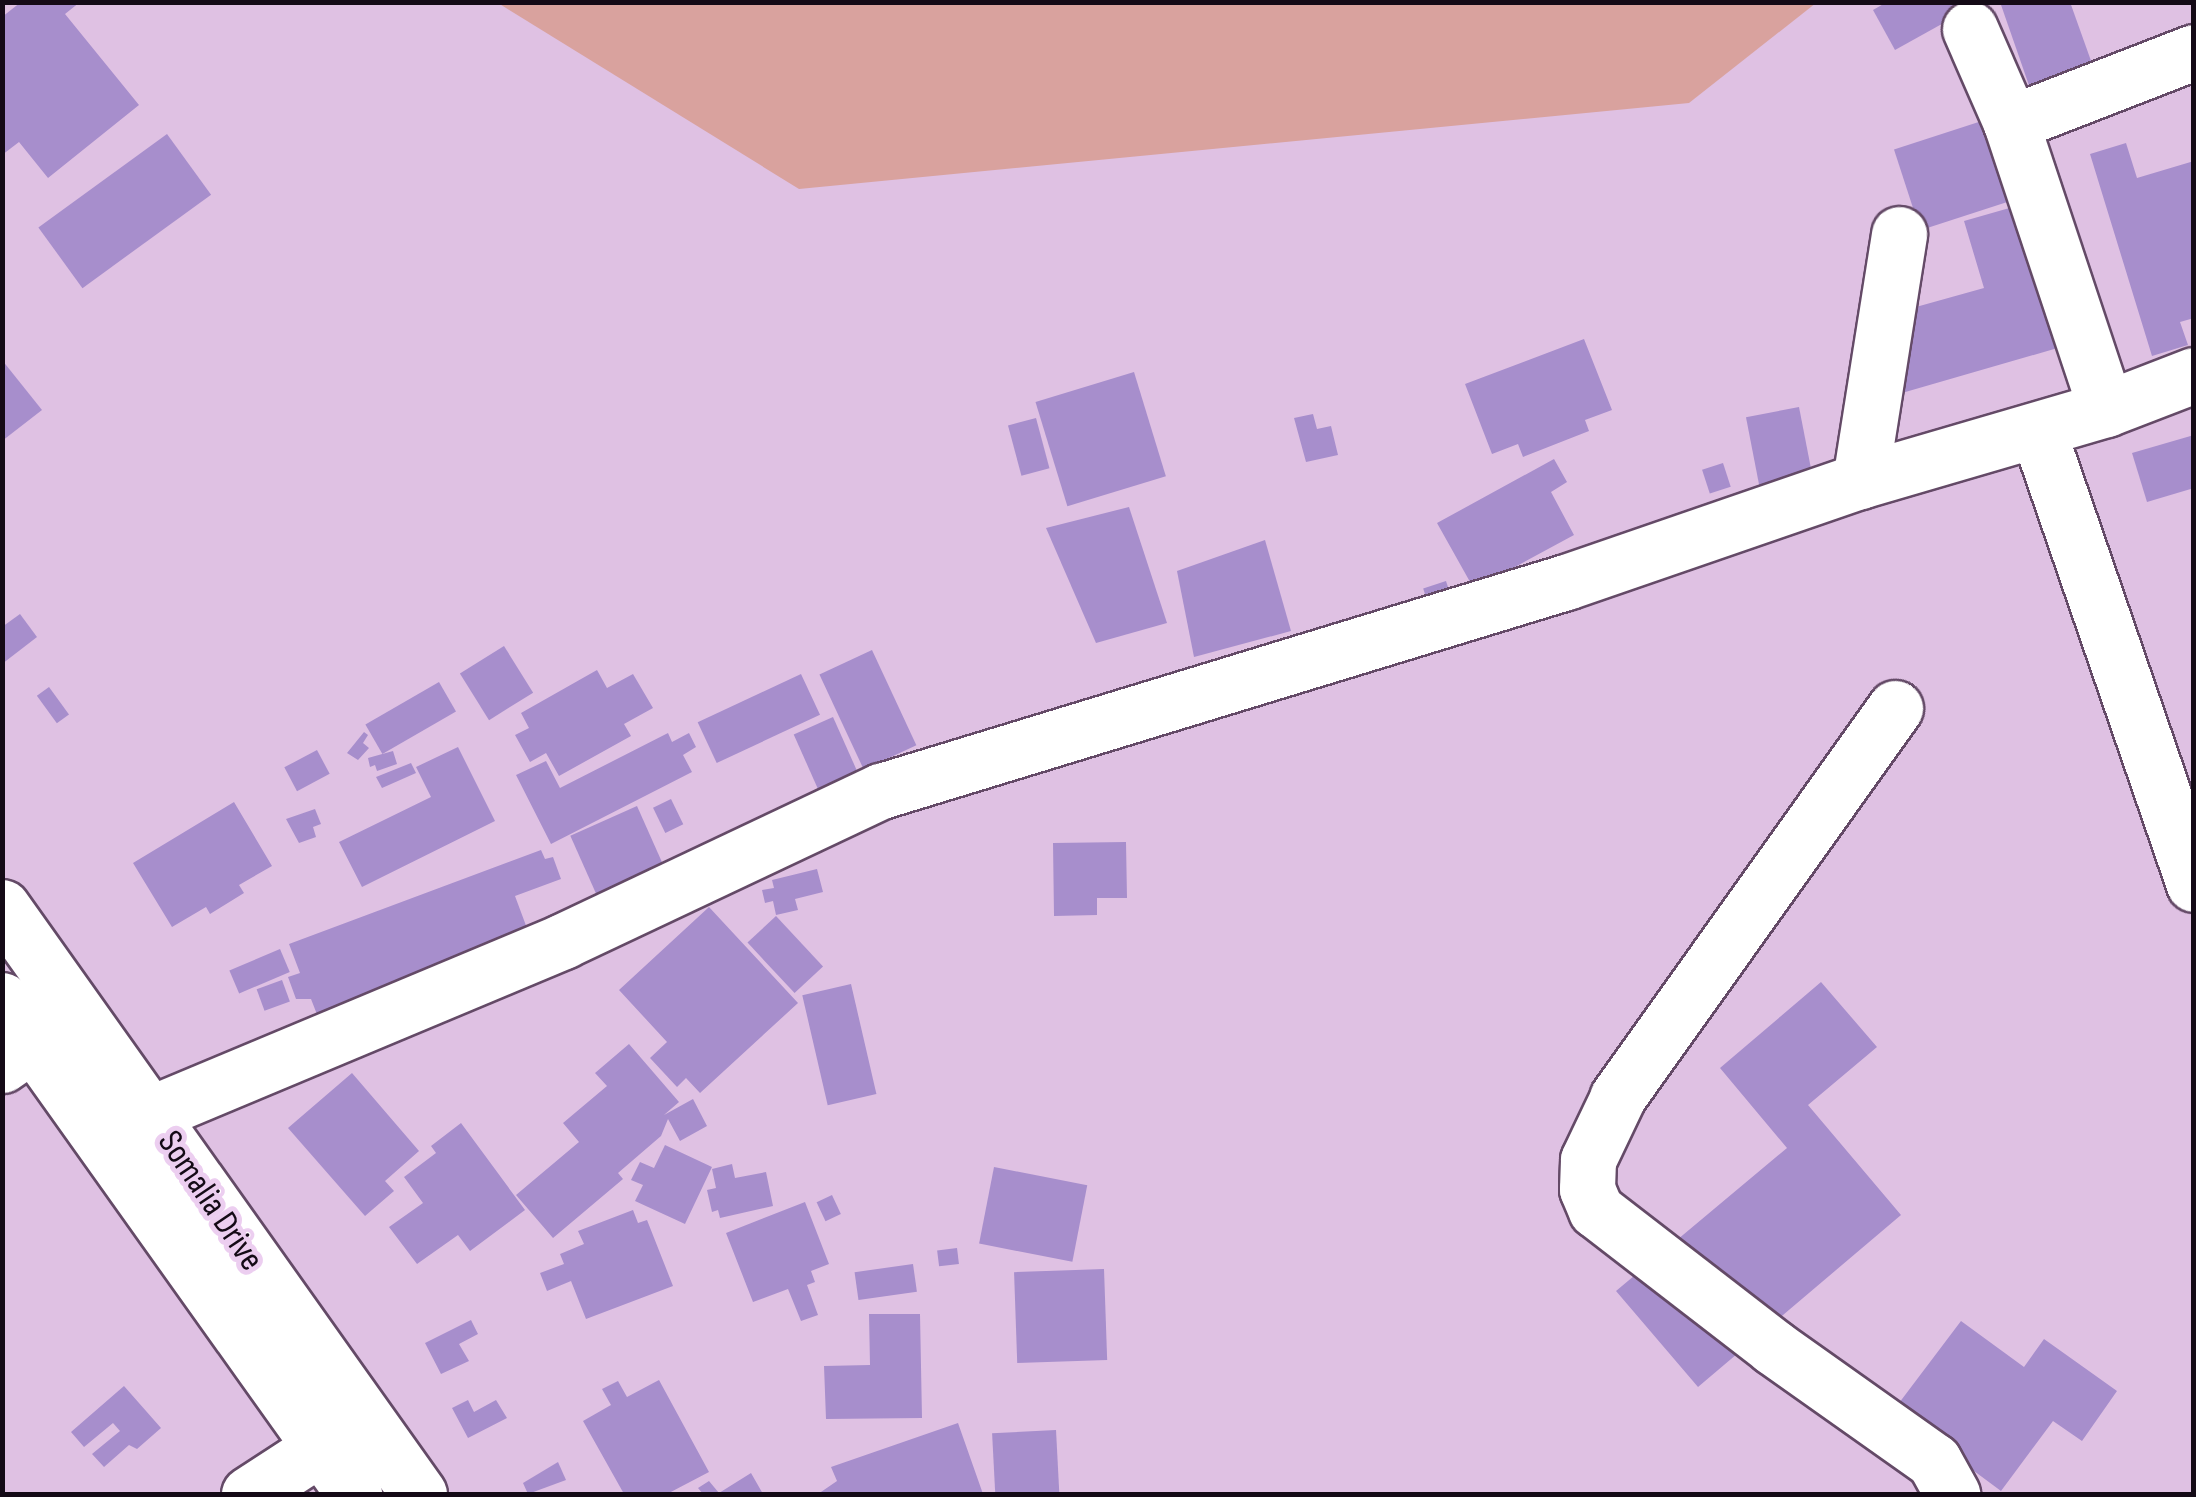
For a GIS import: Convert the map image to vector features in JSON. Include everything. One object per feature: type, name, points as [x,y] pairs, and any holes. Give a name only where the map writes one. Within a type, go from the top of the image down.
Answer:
[{"type":"street","points":[[1970,29],[2011,123],[2106,409]]},
{"type":"street","points":[[2011,123],[2194,52]]},
{"type":"street","points":[[1860,481],[1899,234]]},
{"type":"street","points":[[150,1114],[563,941],[882,791],[1566,582],[1860,481],[2038,431],[2194,376]]},
{"type":"street","points":[[2038,431],[2194,884]]},
{"type":"street","points":[[1895,708],[1618,1097],[1588,1160],[1588,1188],[1596,1210],[1773,1347],[1934,1461],[1952,1494]]},
{"type":"street","name":"Somalia Drive","points":[[2,907],[150,1114],[342,1433],[354,1494]]},
{"type":"street","name":"Somalia Drive","points":[[13,1036],[342,1433],[419,1494]]},
{"type":"street","points":[[249,1494],[342,1433]]},
{"type":"shaded area","points":[[498,3],[1816,3],[1689,103],[799,189]]},
{"type":"building","points":[[21,2],[80,2],[65,14],[139,105],[48,178],[19,142],[2,155],[2,17]]},
{"type":"building","points":[[1887,2],[1952,2],[1958,15],[1895,50],[1873,10]]},
{"type":"building","points":[[2000,2],[2070,2],[2095,72],[2032,94]]},
{"type":"building","points":[[1991,118],[2017,199],[1920,230],[1894,150]]},
{"type":"building","points":[[167,134],[211,195],[82,288],[38,227]]},
{"type":"building","points":[[2126,143],[2137,178],[2194,161],[2194,318],[2180,322],[2188,345],[2152,356],[2090,154]]},
{"type":"building","points":[[2020,205],[2061,347],[1895,395],[1873,319],[1984,288],[1964,221]]},
{"type":"building","points":[[1584,339],[1612,410],[1585,420],[1589,431],[1523,457],[1518,444],[1492,454],[1465,384]]},
{"type":"building","points":[[2,360],[42,410],[2,441]]},
{"type":"building","points":[[1134,372],[1166,476],[1067,506],[1036,402]]},
{"type":"building","points":[[1799,407],[1814,482],[1760,492],[1746,417]]},
{"type":"building","points":[[1313,414],[1317,429],[1331,426],[1338,455],[1306,462],[1294,418]]},
{"type":"building","points":[[1036,418],[1049,468],[1021,476],[1008,426]]},
{"type":"building","points":[[2194,435],[2194,488],[2147,502],[2132,453]]},
{"type":"building","points":[[1554,459],[1567,482],[1551,492],[1574,535],[1474,589],[1437,523]]},
{"type":"building","points":[[1723,463],[1731,487],[1710,494],[1702,470]]},
{"type":"building","points":[[1129,507],[1167,623],[1096,643],[1046,528]]},
{"type":"building","points":[[1265,540],[1291,631],[1194,657],[1177,571]]},
{"type":"building","points":[[1446,581],[1454,606],[1431,613],[1423,588]]},
{"type":"building","points":[[20,614],[37,637],[2,664],[2,627]]},
{"type":"building","points":[[504,646],[533,693],[489,720],[460,674]]},
{"type":"building","points":[[872,650],[916,745],[864,770],[819,675]]},
{"type":"building","points":[[597,670],[607,688],[633,674],[653,708],[624,724],[631,736],[559,776],[546,753],[530,762],[515,735],[529,728],[521,713]]},
{"type":"building","points":[[801,674],[820,715],[717,763],[698,722]]},
{"type":"building","points":[[439,682],[456,711],[382,754],[365,724]]},
{"type":"building","points":[[49,687],[69,715],[57,723],[37,696]]},
{"type":"building","points":[[833,717],[861,781],[822,798],[794,734]]},
{"type":"building","points":[[364,732],[368,735],[363,743],[369,748],[358,760],[347,753]]},
{"type":"building","points":[[668,733],[672,742],[689,733],[696,747],[683,755],[692,772],[551,844],[516,775],[546,761],[560,788]]},
{"type":"building","points":[[458,747],[495,821],[362,887],[339,842],[431,797],[416,767]]},
{"type":"building","points":[[317,750],[330,774],[297,791],[284,767]]},
{"type":"building","points":[[393,751],[397,764],[377,771],[375,765],[370,767],[368,758]]},
{"type":"building","points":[[411,763],[416,773],[382,788],[376,777]]},
{"type":"building","points":[[671,799],[683,824],[665,833],[653,808]]},
{"type":"building","points":[[234,802],[272,866],[239,885],[244,893],[210,914],[206,907],[172,927],[133,863]]},
{"type":"building","points":[[637,806],[663,864],[596,894],[570,836]]},
{"type":"building","points":[[315,809],[321,824],[313,827],[316,837],[299,843],[286,819]]},
{"type":"building","points":[[1126,842],[1127,898],[1097,898],[1097,915],[1054,916],[1053,843]]},
{"type":"building","points":[[541,850],[545,859],[553,857],[561,879],[515,896],[531,939],[318,1017],[311,999],[296,999],[288,977],[300,973],[289,944]]},
{"type":"building","points":[[817,869],[823,892],[795,899],[798,910],[776,915],[773,901],[765,903],[762,890],[774,888],[772,880]]},
{"type":"building","points":[[709,907],[798,1003],[700,1093],[686,1078],[677,1087],[650,1058],[667,1042],[619,990]]},
{"type":"building","points":[[776,916],[823,966],[795,993],[747,943]]},
{"type":"building","points":[[280,949],[290,972],[239,994],[229,970]]},
{"type":"building","points":[[282,980],[290,1002],[264,1011],[257,989]]},
{"type":"building","points":[[1821,982],[1877,1047],[1808,1105],[1901,1215],[1698,1387],[1616,1291],[1787,1148],[1720,1068]]},
{"type":"building","points":[[851,984],[876,1094],[828,1105],[802,995]]},
{"type":"building","points":[[629,1044],[679,1102],[664,1115],[693,1099],[707,1126],[680,1141],[668,1119],[661,1136],[618,1173],[623,1179],[553,1238],[516,1195],[579,1142],[563,1123],[607,1086],[595,1073]]},
{"type":"building","points":[[352,1073],[419,1151],[385,1181],[394,1191],[365,1216],[288,1128]]},
{"type":"building","points":[[461,1123],[525,1210],[470,1251],[458,1235],[417,1264],[389,1227],[423,1203],[404,1177],[436,1153],[431,1146]]},
{"type":"building","points":[[665,1145],[712,1167],[685,1224],[635,1201],[643,1185],[631,1180],[640,1162],[654,1168]]},
{"type":"building","points":[[732,1164],[735,1178],[766,1172],[773,1206],[720,1218],[718,1210],[712,1212],[707,1190],[716,1188],[712,1169]]},
{"type":"building","points":[[994,1167],[1087,1185],[1072,1262],[979,1244]]},
{"type":"building","points":[[832,1195],[841,1214],[825,1221],[817,1202]]},
{"type":"building","points":[[805,1202],[829,1264],[811,1271],[815,1282],[807,1285],[818,1315],[801,1321],[788,1289],[753,1302],[726,1233]]},
{"type":"building","points":[[633,1210],[638,1223],[647,1220],[673,1286],[586,1319],[571,1281],[547,1291],[540,1273],[564,1264],[560,1254],[584,1244],[578,1231]]},
{"type":"building","points":[[957,1248],[959,1264],[939,1266],[937,1250]]},
{"type":"building","points":[[913,1264],[917,1292],[858,1300],[855,1272]]},
{"type":"building","points":[[1104,1269],[1107,1360],[1017,1363],[1014,1272]]},
{"type":"building","points":[[869,1314],[920,1314],[922,1418],[826,1419],[824,1366],[870,1365]]},
{"type":"building","points":[[471,1320],[478,1334],[459,1344],[469,1361],[441,1374],[425,1343]]},
{"type":"building","points":[[1961,1321],[2024,1367],[2044,1339],[2117,1391],[2082,1441],[2053,1421],[2001,1491],[1893,1411]]},
{"type":"building","points":[[659,1380],[709,1472],[667,1494],[624,1494],[583,1421],[611,1405],[602,1389],[618,1381],[627,1397]]},
{"type":"building","points":[[124,1386],[161,1428],[137,1449],[129,1445],[104,1467],[92,1454],[120,1431],[113,1423],[84,1447],[71,1432]]},
{"type":"building","points":[[468,1400],[474,1412],[496,1400],[507,1418],[468,1438],[452,1408]]},
{"type":"building","points":[[958,1423],[983,1494],[818,1494],[837,1481],[831,1467]]},
{"type":"building","points":[[1056,1430],[1059,1494],[995,1494],[992,1433]]},
{"type":"building","points":[[558,1462],[566,1480],[528,1494],[523,1483]]},
{"type":"building","points":[[751,1473],[763,1494],[703,1494],[698,1488],[709,1481],[719,1493]]}]
